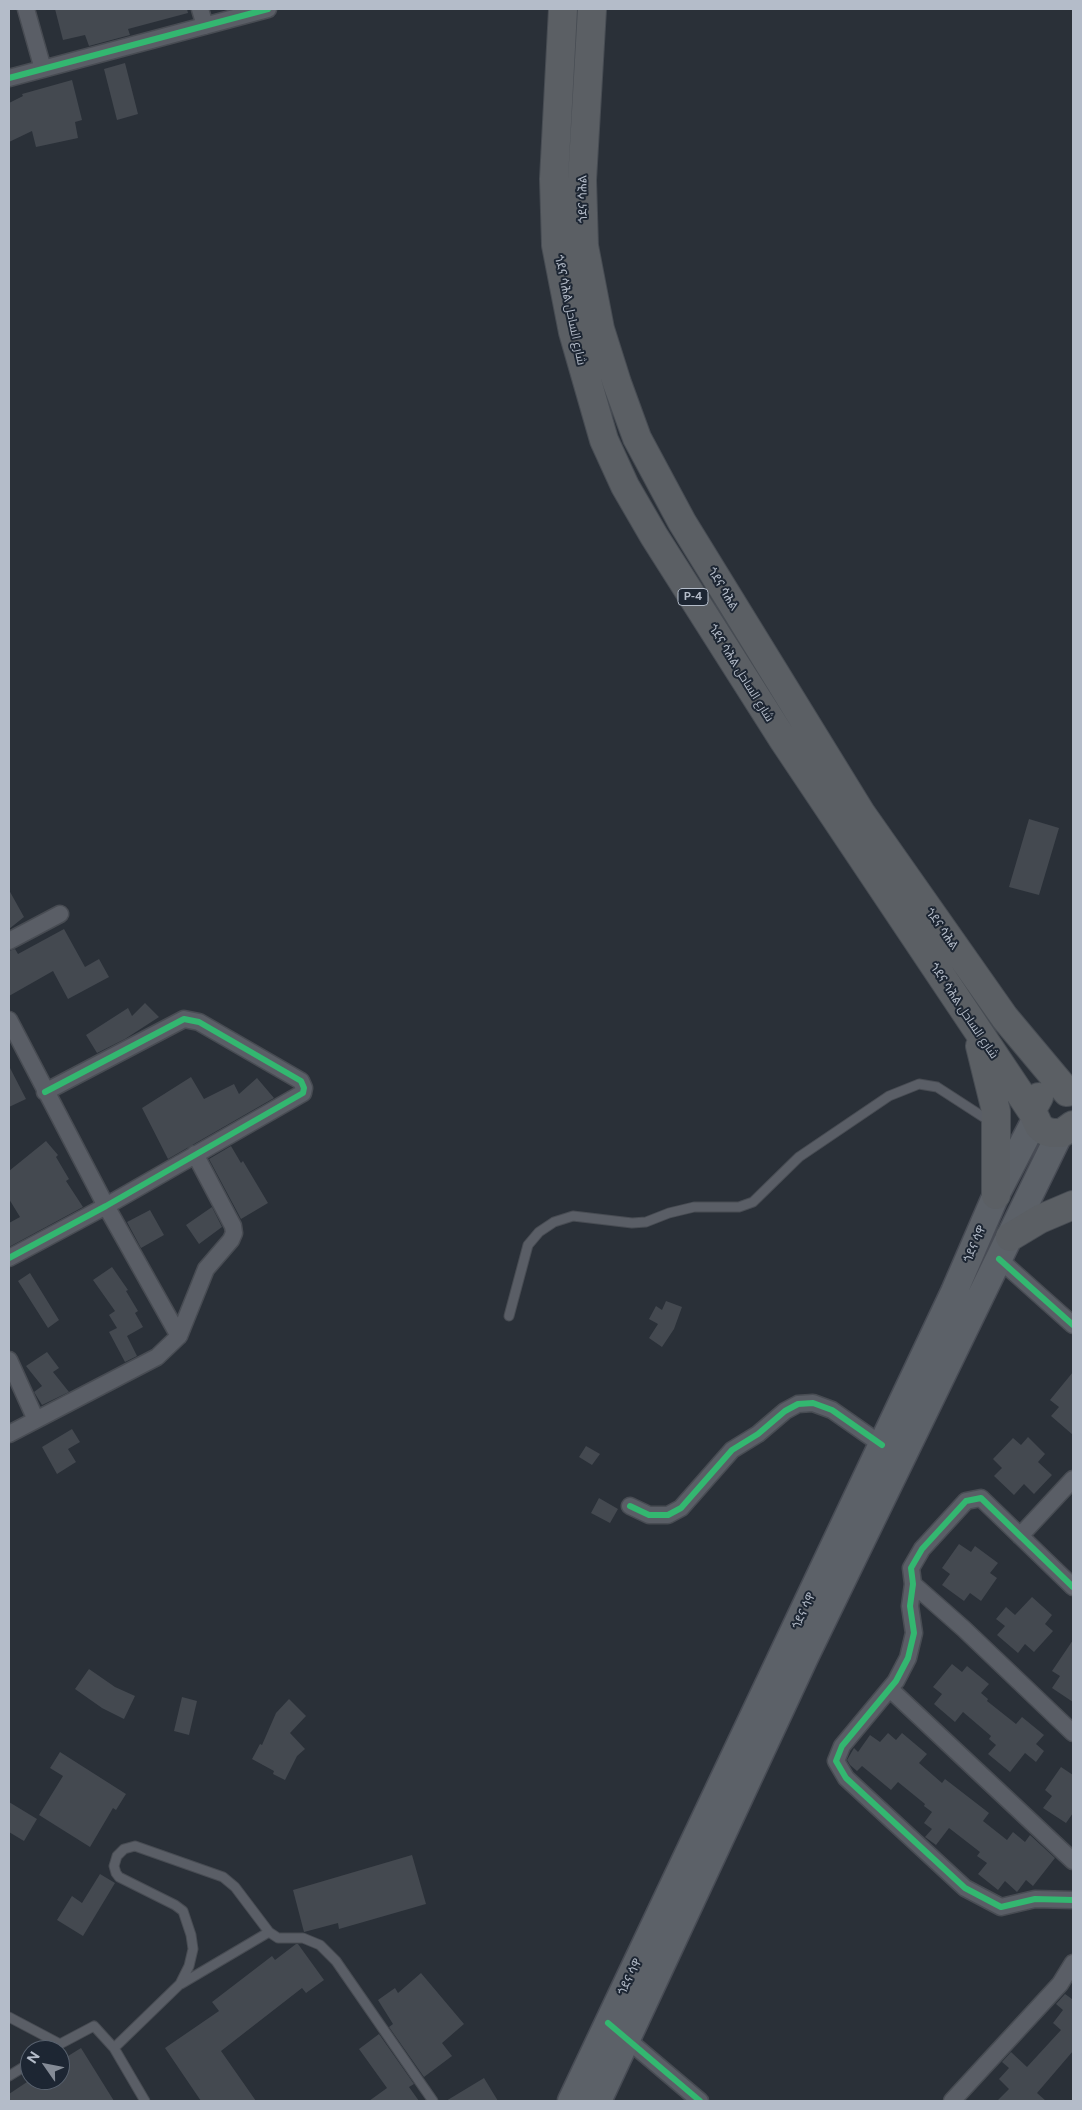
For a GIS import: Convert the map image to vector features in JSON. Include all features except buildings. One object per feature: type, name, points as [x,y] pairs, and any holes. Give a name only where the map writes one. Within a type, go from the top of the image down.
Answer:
[{"type":"highway","name":"ጎደና ሳሕል شارع الساحل","points":[[563,9],[554,179],[556,245],[573,332],[601,432],[625,486],[654,536],[808,777],[1034,1116]]},
{"type":"highway","name":"ጎደና ሳሕል","points":[[592,9],[582,180],[584,246],[600,329],[616,383],[637,438],[682,522],[862,813],[1005,1018],[1070,1096]]},
{"type":"highway","points":[[808,777],[830,763]]},
{"type":"highway","points":[[950,989],[973,972]]},
{"type":"highway","points":[[976,1028],[996,1111],[996,1195]]},
{"type":"highway","name":"ጎደና ሳሕል","points":[[1034,1116],[1037,1099],[1047,1091],[1061,1090],[1070,1096]]},
{"type":"highway","points":[[1034,1116],[1045,1131],[1067,1134]]},
{"type":"highway","points":[[1004,1248],[1040,1219],[1073,1205]]},
{"type":"main road","name":"ጎደና ሳዋ","points":[[598,2101],[617,2031],[882,1445],[1034,1116]]},
{"type":"main road","name":"ጎደና ሳዋ","points":[[571,2101],[617,2031],[806,1655],[1004,1248],[1067,1134]]},
{"type":"street","points":[[26,9],[43,69]]},
{"type":"street","points":[[200,9],[205,26]]},
{"type":"street","points":[[9,78],[268,9]]},
{"type":"street","points":[[9,941],[60,914]]},
{"type":"street","points":[[9,1258],[106,1206],[303,1093],[304,1088],[301,1081],[199,1022],[184,1019],[45,1092]]},
{"type":"street","points":[[9,1020],[106,1206],[179,1336]]},
{"type":"street","points":[[9,1434],[157,1357],[179,1336],[206,1269],[231,1240],[234,1233],[233,1226],[195,1154]]},
{"type":"street","points":[[1004,1248],[1073,1325]]},
{"type":"street","points":[[9,1360],[36,1420]]},
{"type":"street","points":[[630,1506],[649,1515],[668,1515],[681,1508],[732,1450],[758,1434],[786,1411],[798,1404],[813,1403],[832,1410],[882,1445]]},
{"type":"street","points":[[1020,1536],[1073,1479]]},
{"type":"street","points":[[1073,1587],[981,1498],[966,1501],[922,1549],[911,1568],[913,1584],[910,1606],[914,1633],[908,1658],[896,1681],[842,1746],[836,1761],[846,1778],[965,1888],[1000,1907],[1035,1899],[1073,1900]]},
{"type":"street","points":[[913,1584],[964,1629],[1073,1734]]},
{"type":"street","points":[[890,1689],[1073,1862]]},
{"type":"street","points":[[952,2101],[1060,1984],[1073,1963]]},
{"type":"street","points":[[617,2031],[700,2101]]},
{"type":"lane","points":[[509,1316],[528,1246],[539,1232],[554,1222],[573,1216],[646,1222],[669,1213],[694,1208],[738,1207],[753,1202],[800,1157],[889,1096],[919,1084],[937,1087],[996,1125]]},
{"type":"lane","points":[[180,1984],[189,1966],[193,1949],[186,1918],[183,1911],[175,1905],[119,1877],[114,1866],[118,1856],[124,1849],[135,1846],[223,1877],[235,1887],[269,1932],[278,1938],[303,1938],[320,1945],[336,1961],[433,2101]]},
{"type":"lane","points":[[114,2048],[180,1984],[269,1932]]},
{"type":"lane","points":[[9,2017],[52,2040]]},
{"type":"lane","points":[[68,2040],[94,2026],[114,2048],[145,2101]]},
{"type":"lane","points":[[9,2076],[20,2069]]},
{"type":"cycle path","points":[[9,78],[268,9]]},
{"type":"cycle path","points":[[9,1258],[106,1206],[303,1093],[304,1088],[301,1081],[199,1022],[184,1019],[45,1092]]},
{"type":"cycle path","points":[[999,1259],[1073,1325]]},
{"type":"cycle path","points":[[630,1506],[649,1515],[668,1515],[681,1508],[732,1450],[758,1434],[785,1411],[798,1404],[813,1403],[832,1410],[882,1445]]},
{"type":"cycle path","points":[[1073,1587],[981,1498],[966,1501],[922,1549],[911,1568],[913,1584],[910,1606],[914,1633],[908,1658],[896,1681],[842,1746],[836,1761],[846,1778],[965,1888],[1001,1907],[1035,1899],[1073,1900]]},
{"type":"cycle path","points":[[608,2023],[700,2101]]}]
